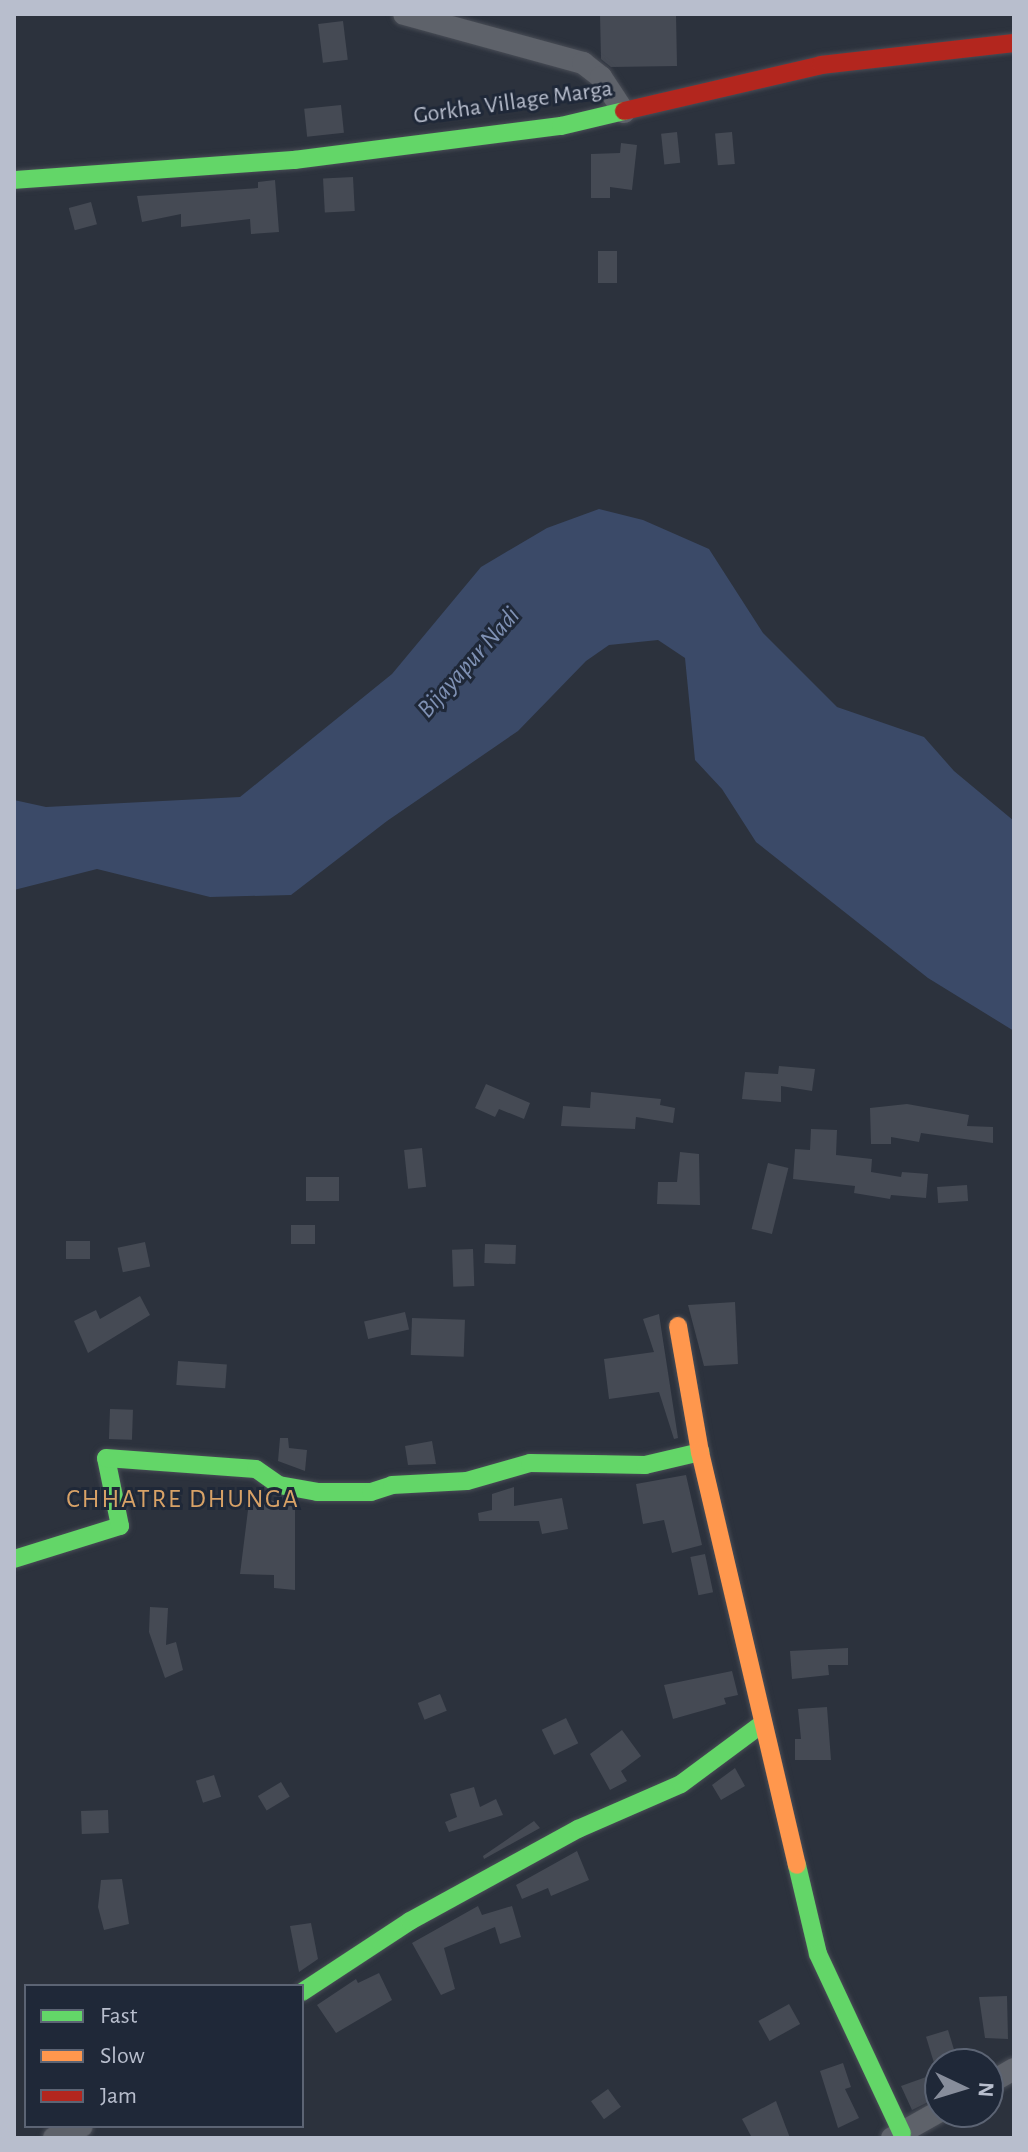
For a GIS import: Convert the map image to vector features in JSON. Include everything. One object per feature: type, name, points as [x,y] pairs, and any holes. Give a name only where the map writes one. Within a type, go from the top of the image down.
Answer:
[{"type":"street","points":[[404,14],[583,63],[601,77],[624,112]]},
{"type":"street","name":"Gorkha Village Marga","points":[[14,180],[294,160],[561,126],[821,65],[1014,43]]},
{"type":"street","points":[[678,1326],[700,1452],[818,1954],[897,2135],[924,2120]]},
{"type":"street","points":[[14,1559],[120,1526],[106,1458],[256,1469],[279,1485],[304,1490],[371,1492],[392,1485],[467,1481],[530,1463],[645,1465],[700,1452]]},
{"type":"street","points":[[304,1991],[452,1898],[578,1829],[681,1784],[763,1723]]},
{"type":"street","points":[[54,2138],[77,2128]]},
{"type":"water","name":"Bijayapur Nadi","points":[[599,509],[643,520],[709,549],[763,633],[837,707],[924,737],[954,771],[1014,821],[1014,1031],[928,978],[756,842],[722,789],[695,760],[685,658],[658,640],[609,645],[586,661],[518,731],[387,821],[291,895],[210,897],[97,869],[14,890],[14,800],[46,807],[240,797],[392,674],[481,567],[547,528]]},
{"type":"building","points":[[600,14],[676,14],[677,66],[611,67],[601,59]]},
{"type":"building","points":[[343,21],[348,60],[323,63],[318,24]]},
{"type":"building","points":[[341,105],[344,133],[307,137],[304,109]]},
{"type":"building","points":[[677,132],[680,163],[664,165],[661,134]]},
{"type":"building","points":[[732,132],[735,164],[718,165],[715,133]]},
{"type":"building","points":[[621,143],[637,145],[632,190],[610,187],[610,198],[591,198],[591,154],[620,153]]},
{"type":"building","points":[[353,177],[355,211],[325,213],[323,179]]},
{"type":"building","points":[[275,180],[279,232],[251,234],[250,219],[181,227],[181,214],[142,222],[137,196],[258,188],[258,182]]},
{"type":"building","points":[[91,202],[97,224],[75,230],[69,208]]},
{"type":"building","points":[[598,251],[617,251],[617,283],[598,283]]},
{"type":"building","points":[[779,1066],[815,1069],[812,1091],[781,1086],[781,1102],[742,1099],[745,1072],[778,1074]]},
{"type":"building","points":[[486,1084],[530,1103],[524,1119],[499,1109],[495,1117],[475,1108]]},
{"type":"building","points":[[591,1092],[661,1099],[660,1105],[675,1108],[673,1123],[636,1117],[635,1129],[561,1126],[563,1106],[590,1108]]},
{"type":"building","points":[[907,1104],[969,1115],[967,1126],[993,1127],[993,1143],[921,1133],[919,1142],[891,1137],[891,1144],[871,1144],[870,1108]]},
{"type":"building","points":[[811,1129],[837,1130],[836,1155],[872,1159],[871,1172],[901,1177],[902,1172],[928,1174],[926,1198],[891,1195],[890,1199],[854,1193],[855,1186],[793,1179],[795,1149],[810,1150]]},
{"type":"building","points":[[422,1148],[426,1187],[408,1189],[404,1150]]},
{"type":"building","points":[[680,1152],[699,1154],[700,1205],[657,1204],[658,1182],[677,1182]]},
{"type":"building","points":[[768,1163],[788,1168],[772,1234],[752,1229]]},
{"type":"building","points":[[306,1177],[339,1177],[339,1201],[306,1201]]},
{"type":"building","points":[[967,1185],[968,1201],[938,1203],[937,1187]]},
{"type":"building","points":[[291,1225],[315,1225],[315,1244],[291,1244]]},
{"type":"building","points":[[66,1241],[90,1241],[90,1259],[66,1259]]},
{"type":"building","points":[[145,1242],[150,1266],[123,1272],[118,1248]]},
{"type":"building","points":[[485,1244],[516,1245],[515,1264],[484,1263]]},
{"type":"building","points":[[473,1249],[474,1286],[453,1287],[452,1250]]},
{"type":"building","points":[[140,1296],[150,1315],[88,1353],[74,1321],[96,1310],[100,1319]]},
{"type":"building","points":[[735,1302],[738,1364],[704,1366],[688,1305]]},
{"type":"building","points":[[405,1312],[409,1330],[368,1339],[364,1321]]},
{"type":"building","points":[[659,1314],[678,1438],[674,1439],[659,1392],[609,1399],[604,1359],[654,1352],[643,1319]]},
{"type":"building","points":[[412,1318],[465,1320],[464,1357],[411,1355]]},
{"type":"building","points":[[178,1361],[227,1364],[225,1388],[176,1385]]},
{"type":"building","points":[[110,1409],[133,1410],[132,1440],[109,1439]]},
{"type":"building","points":[[280,1438],[288,1438],[289,1448],[307,1450],[305,1471],[278,1461]]},
{"type":"building","points":[[432,1441],[436,1464],[408,1465],[405,1446]]},
{"type":"building","points":[[686,1475],[702,1545],[672,1553],[664,1520],[643,1524],[636,1484]]},
{"type":"building","points":[[514,1487],[514,1506],[562,1498],[568,1529],[542,1534],[539,1521],[479,1521],[478,1513],[492,1510],[492,1494]]},
{"type":"building","points":[[250,1494],[295,1507],[295,1590],[274,1588],[274,1575],[240,1574]]},
{"type":"building","points":[[705,1554],[713,1592],[698,1595],[690,1557]]},
{"type":"building","points":[[150,1607],[168,1608],[166,1645],[176,1642],[183,1670],[165,1678],[149,1632]]},
{"type":"building","points":[[848,1648],[848,1665],[828,1665],[829,1675],[792,1679],[790,1651]]},
{"type":"building","points":[[732,1671],[738,1695],[724,1698],[726,1704],[673,1719],[664,1685]]},
{"type":"building","points":[[440,1694],[447,1711],[424,1720],[418,1703]]},
{"type":"building","points":[[827,1707],[831,1760],[795,1760],[795,1739],[801,1739],[798,1709]]},
{"type":"building","points":[[566,1718],[578,1743],[554,1755],[542,1730]]},
{"type":"building","points":[[622,1730],[641,1756],[621,1771],[627,1781],[610,1790],[590,1754]]},
{"type":"building","points":[[735,1768],[745,1786],[721,1800],[712,1785]]},
{"type":"building","points":[[214,1775],[221,1797],[203,1803],[196,1781]]},
{"type":"building","points":[[281,1782],[290,1797],[267,1810],[258,1796]]},
{"type":"building","points":[[474,1787],[480,1807],[496,1799],[503,1815],[449,1832],[445,1822],[457,1817],[450,1794]]},
{"type":"building","points":[[108,1810],[109,1833],[82,1834],[81,1811]]},
{"type":"building","points":[[534,1821],[540,1828],[484,1859],[483,1856]]},
{"type":"building","points":[[577,1851],[589,1880],[551,1896],[548,1888],[522,1899],[516,1885]]},
{"type":"building","points":[[122,1879],[129,1924],[104,1930],[98,1907],[101,1880]]},
{"type":"building","points":[[478,1906],[482,1915],[512,1906],[521,1937],[500,1944],[495,1927],[444,1948],[455,1989],[441,1995],[412,1943]]},
{"type":"building","points":[[311,1923],[318,1959],[299,1972],[290,1926]]},
{"type":"building","points":[[379,1973],[392,2000],[336,2033],[317,2005],[356,1979],[358,1983]]},
{"type":"building","points":[[1007,1996],[1008,2039],[985,2038],[979,1997]]},
{"type":"building","points":[[789,2004],[800,2024],[770,2041],[758,2021]]},
{"type":"building","points":[[948,2030],[954,2048],[929,2048],[926,2037]]},
{"type":"building","points":[[843,2063],[851,2087],[845,2089],[859,2118],[838,2128],[820,2071]]},
{"type":"building","points":[[924,2078],[924,2104],[912,2110],[901,2086]]},
{"type":"building","points":[[608,2089],[621,2107],[604,2119],[591,2101]]},
{"type":"building","points":[[776,2101],[790,2138],[752,2138],[742,2119]]},
{"type":"traffic: fast","points":[[14,180],[294,160],[561,126],[624,111]]},
{"type":"traffic: fast","points":[[14,1559],[120,1526],[106,1458],[256,1469],[279,1485],[317,1492],[371,1492],[392,1485],[467,1481],[530,1463],[645,1465],[700,1452]]},
{"type":"traffic: fast","points":[[304,1991],[410,1921],[578,1829],[681,1784],[763,1723]]},
{"type":"traffic: fast","points":[[797,1865],[818,1954],[902,2133]]},
{"type":"traffic: slow","points":[[678,1326],[700,1452],[797,1865]]},
{"type":"traffic: jam","points":[[624,111],[821,65],[1014,43]]},
{"type":"district","name":"CHHATRE DHUNGA","points":[[183,1500]]}]
